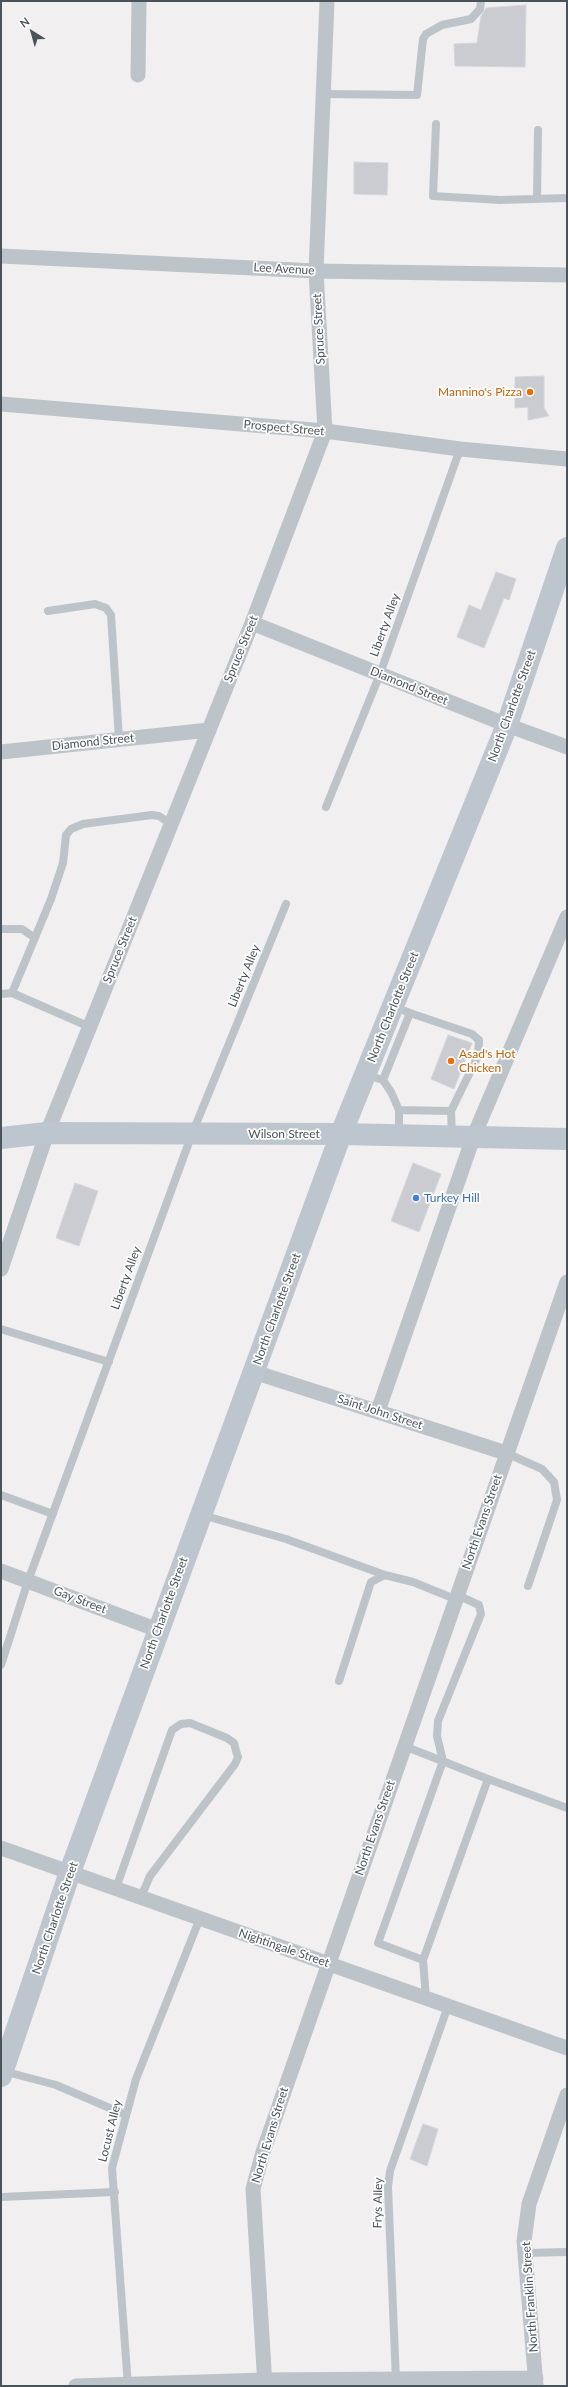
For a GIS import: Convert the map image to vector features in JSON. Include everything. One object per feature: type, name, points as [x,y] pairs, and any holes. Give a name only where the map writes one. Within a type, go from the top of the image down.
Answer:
[{"type":"main road","name":"North Charlotte Street","points":[[2,2074],[70,1872],[341,1134],[374,1078],[401,1009],[507,725],[567,548]]},
{"type":"main road","name":"Wilson Street","points":[[1,1138],[47,1134],[341,1134],[463,1138],[567,1139]]},
{"type":"street","points":[[138,76],[139,1]]},
{"type":"street","name":"Spruce Street","points":[[1,1269],[47,1134],[252,623],[325,431],[316,271],[327,1]]},
{"type":"street","name":"Lee Avenue","points":[[1,256],[316,271],[567,275]]},
{"type":"street","name":"Prospect Street","points":[[1,404],[325,431],[460,449],[567,458]]},
{"type":"street","name":"Diamond Street","points":[[252,623],[567,748]]},
{"type":"street","name":"Diamond Street","points":[[1,752],[209,730]]},
{"type":"street","points":[[378,1411],[463,1138],[567,917]]},
{"type":"street","name":"North Evans Street","points":[[265,2383],[253,2189],[263,2152],[567,1282]]},
{"type":"street","name":"Saint John Street","points":[[254,1372],[506,1453]]},
{"type":"street","name":"Gay Street","points":[[1,1571],[158,1630]]},
{"type":"street","name":"Nightingale Street","points":[[1,1848],[567,2048]]},
{"type":"street","name":"North Franklin Street","points":[[536,2382],[524,2241],[529,2204],[567,2094]]},
{"type":"street","points":[[76,2386],[265,2383],[536,2382]]},
{"type":"lane","points":[[323,94],[417,95],[422,39],[426,34],[442,25],[471,19],[480,9],[481,1]]},
{"type":"lane","points":[[436,124],[433,196],[500,200],[567,198]]},
{"type":"lane","points":[[537,199],[538,130]]},
{"type":"lane","name":"Liberty Alley","points":[[326,807],[380,674],[460,449]]},
{"type":"lane","points":[[48,611],[95,604],[106,608],[111,615],[119,739]]},
{"type":"lane","points":[[12,993],[35,938],[63,863],[66,835],[71,829],[84,824],[152,815],[159,816],[171,824]]},
{"type":"lane","name":"Liberty Alley","points":[[1,1665],[28,1581],[192,1134],[286,904]]},
{"type":"lane","points":[[1,929],[22,929],[35,938]]},
{"type":"lane","points":[[1,994],[12,993],[90,1028]]},
{"type":"lane","points":[[401,1009],[472,1034],[479,1040],[478,1056],[451,1111]]},
{"type":"lane","points":[[374,1078],[391,1092],[399,1110],[399,1136]]},
{"type":"lane","points":[[399,1110],[451,1111]]},
{"type":"lane","points":[[451,1111],[463,1138]]},
{"type":"lane","points":[[1,1329],[109,1362]]},
{"type":"lane","points":[[506,1453],[542,1469],[554,1482],[557,1500],[528,1586]]},
{"type":"lane","points":[[1,1495],[53,1514]]},
{"type":"lane","points":[[201,1514],[286,1539],[385,1575],[413,1582],[479,1605],[482,1614],[438,1721],[437,1736],[443,1761],[378,1943],[423,1960]]},
{"type":"lane","points":[[339,1681],[371,1582],[385,1575]]},
{"type":"lane","points":[[116,1888],[172,1730],[181,1724],[190,1723],[227,1738],[234,1743],[238,1757],[235,1764],[150,1876],[141,1897]]},
{"type":"lane","points":[[404,1746],[567,1808]]},
{"type":"lane","points":[[426,1998],[423,1960],[488,1779]]},
{"type":"lane","name":"Locust Alley","points":[[128,2385],[112,2168],[136,2079],[200,1918]]},
{"type":"lane","name":"Frys Alley","points":[[396,2383],[388,2187],[390,2171],[448,2006]]},
{"type":"lane","points":[[2,2074],[56,2085],[126,2115]]},
{"type":"lane","points":[[1,2197],[114,2192]]},
{"type":"lane","points":[[526,2253],[567,2252]]},
{"type":"building","points":[[526,5],[525,67],[455,66],[454,44],[477,43],[481,16],[486,8]]},
{"type":"building","points":[[354,162],[388,163],[387,195],[354,194]]},
{"type":"building","name":"Mannino's Pizza","points":[[544,376],[544,408],[549,416],[528,420],[528,407],[515,408],[515,377]]},
{"type":"building","points":[[496,572],[516,579],[509,600],[504,598],[484,648],[457,637],[469,605],[481,610]]},
{"type":"building","name":"Asad's Hot Chicken","points":[[448,1035],[472,1043],[454,1089],[431,1079]]},
{"type":"building","name":"Turkey Hill","points":[[413,1163],[441,1174],[419,1232],[391,1221]]},
{"type":"building","points":[[75,1183],[98,1191],[79,1246],[56,1238]]},
{"type":"building","points":[[423,2124],[438,2129],[427,2166],[410,2159]]},
{"type":"place","name":"Mannino's Pizza","points":[[530,392]]},
{"type":"place","name":"Asad's Hot Chicken","points":[[451,1061]]},
{"type":"place","name":"Turkey Hill","points":[[416,1198]]}]
